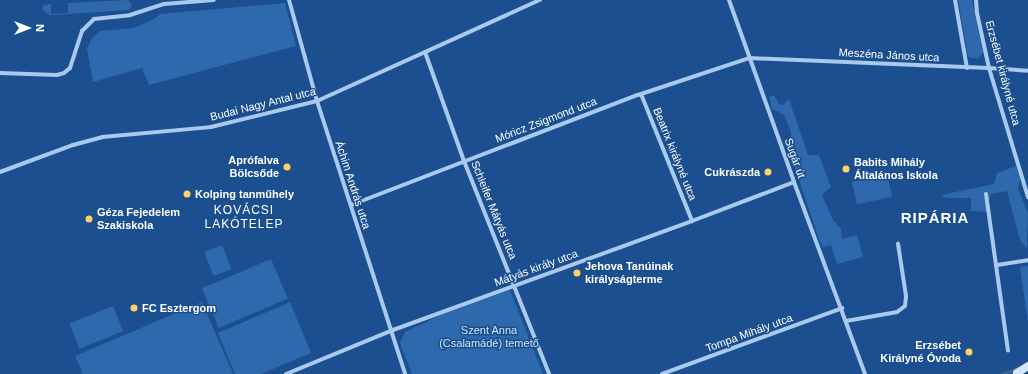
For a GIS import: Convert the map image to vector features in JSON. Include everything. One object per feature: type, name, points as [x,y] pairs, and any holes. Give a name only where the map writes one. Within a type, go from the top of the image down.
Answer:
[{"type":"main road","points":[[1016,374],[1028,366]]},
{"type":"main road","points":[[1016,374],[1028,369]]},
{"type":"street","points":[[0,73],[64,73],[70,68],[80,35],[87,24],[94,19],[130,15],[164,4],[214,0]]},
{"type":"street","name":"Áchim András utca","points":[[289,0],[317,101],[405,374]]},
{"type":"street","name":"Budai Nagy Antal utca","points":[[0,172],[73,145],[102,137],[211,127],[317,101],[540,0]]},
{"type":"street","name":"Sugár út","points":[[729,0],[865,374]]},
{"type":"street","points":[[955,0],[966,68]]},
{"type":"street","name":"Erzsébet királyné utca","points":[[976,0],[977,13],[990,68],[1028,197]]},
{"type":"street","name":"Schleifer Mátyás utca","points":[[425,52],[464,161],[549,374]]},
{"type":"street","name":"Meszéna János utca","points":[[749,58],[990,68],[1028,71]]},
{"type":"street","name":"Móricz Zsigmond utca","points":[[351,205],[641,94],[749,58]]},
{"type":"street","name":"Beatrix királyné utca","points":[[641,94],[692,221]]},
{"type":"street","name":"Mátyás király utca","points":[[286,374],[391,331],[692,221],[794,182]]},
{"type":"street","points":[[986,194],[1008,350]]},
{"type":"street","points":[[846,321],[897,312],[905,306],[906,296],[898,244]]},
{"type":"street","points":[[997,265],[1028,260]]},
{"type":"street","name":"Tompa Mihály utca","points":[[662,374],[842,308]]},
{"type":"green space","points":[[128,0],[132,5],[129,10],[49,15],[42,9],[44,5],[51,4],[51,14],[68,13],[68,3]]},
{"type":"green space","points":[[958,0],[972,0],[983,53],[978,59],[968,57]]},
{"type":"green space","points":[[285,3],[296,46],[149,85],[142,68],[93,82],[87,49],[92,38],[100,31],[134,28],[154,19],[160,14]]},
{"type":"green space","points":[[774,95],[779,104],[783,105],[789,99],[808,155],[819,155],[831,187],[822,195],[833,220],[841,229],[842,239],[857,235],[863,257],[837,264],[831,245],[823,247],[820,242],[791,156],[791,132],[784,115],[772,109],[769,97]]},
{"type":"green space","points":[[1016,166],[1020,179],[1018,189],[1028,213],[1027,249],[1020,240],[1007,191],[991,194],[986,212],[971,211],[971,198],[946,198],[941,195],[994,184],[997,173]]},
{"type":"green space","points":[[887,174],[892,196],[857,205],[852,182]]},
{"type":"green space","points":[[222,245],[231,269],[214,276],[204,252]]},
{"type":"green space","points":[[271,259],[288,299],[219,328],[202,288]]},
{"type":"green space","points":[[1028,266],[1028,323],[1020,267]]},
{"type":"green space","name":"Szent Anna (Csalamádé) temető","points":[[510,290],[543,374],[412,374],[400,343],[405,332],[443,314]]},
{"type":"green space","points":[[202,302],[233,374],[83,374],[75,356]]},
{"type":"green space","points":[[290,302],[311,353],[261,374],[235,374],[218,333]]},
{"type":"green space","points":[[113,306],[123,331],[80,349],[69,324]]},
{"type":"waterway","points":[[1002,374],[1020,367]]},
{"type":"place","name":"Aprófalva Bölcsőde","points":[[287,167]]},
{"type":"place","name":"Babits Mihály Általános Iskola","points":[[846,169]]},
{"type":"place","name":"Cukrászda","points":[[768,172]]},
{"type":"place","name":"Kolping tanműhely","points":[[187,194]]},
{"type":"place","name":"Géza Fejedelem Szakiskola","points":[[89,219]]},
{"type":"place","name":"Jehova Tanúinak királyságterme","points":[[577,273]]},
{"type":"place","name":"FC Esztergom","points":[[134,308]]},
{"type":"place","name":"Erzsébet Királyné Óvoda","points":[[969,352]]},
{"type":"district","name":"KOVÁCSI LAKÓTELEP","points":[[244,218]]},
{"type":"district","name":"RIPÁRIA","points":[[935,218]]}]
